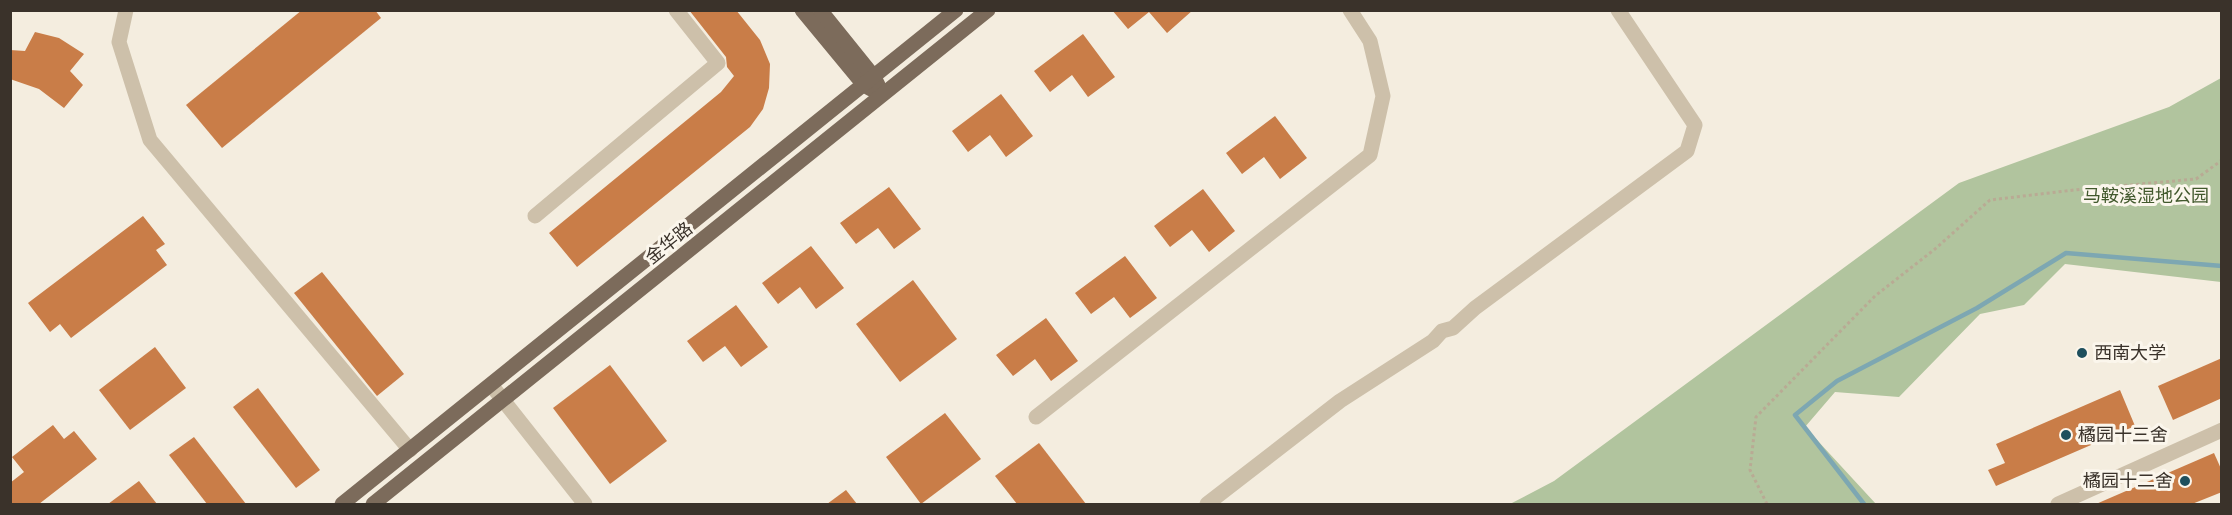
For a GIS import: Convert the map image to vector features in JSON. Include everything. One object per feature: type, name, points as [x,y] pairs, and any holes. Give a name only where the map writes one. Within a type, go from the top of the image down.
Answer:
[{"type":"main road","points":[[802,10],[884,96]]},
{"type":"main road","points":[[820,10],[869,81]]},
{"type":"main road","name":"金华路","points":[[342,504],[492,386],[956,10]]},
{"type":"main road","name":"金华路","points":[[374,504],[884,96],[988,10]]},
{"type":"street","points":[[126,10],[119,42],[150,140],[410,450]]},
{"type":"street","points":[[535,216],[718,63],[676,10]]},
{"type":"street","points":[[1036,417],[1370,155],[1383,96],[1370,41],[1350,10]]},
{"type":"street","points":[[1207,504],[1340,401],[1433,341],[1442,331],[1453,328],[1474,308],[1687,151],[1695,125],[1618,10]]},
{"type":"street","points":[[492,386],[585,504]]},
{"type":"street","points":[[2058,504],[2222,430]]},
{"type":"path","points":[[1767,504],[1750,470],[1756,417],[1875,296],[1935,249],[1990,200],[2196,179],[2222,160]]},
{"type":"green space","name":"马鞍溪湿地公园","points":[[2221,78],[2221,282],[2065,264],[2024,305],[1980,314],[1899,397],[1835,392],[1805,427],[1876,504],[1510,504],[1554,481],[1959,183],[2169,107]]},
{"type":"building","points":[[302,10],[375,10],[381,18],[222,148],[186,105]]},
{"type":"building","points":[[689,10],[736,10],[760,40],[770,64],[769,88],[763,109],[750,127],[577,267],[549,233],[721,92],[734,76],[727,67],[726,57]]},
{"type":"building","points":[[1112,10],[1193,10],[1167,33],[1149,12],[1128,29]]},
{"type":"building","points":[[35,32],[59,38],[84,54],[70,71],[83,85],[64,108],[39,89],[10,79],[10,50],[25,51]]},
{"type":"building","points":[[1083,34],[1115,77],[1088,97],[1072,75],[1050,92],[1034,71]]},
{"type":"building","points":[[1001,94],[1033,136],[1006,157],[990,135],[968,152],[952,131]]},
{"type":"building","points":[[1275,116],[1307,158],[1280,179],[1264,157],[1242,174],[1226,153]]},
{"type":"building","points":[[889,187],[921,229],[894,249],[878,228],[856,244],[840,223]]},
{"type":"building","points":[[1203,189],[1235,231],[1209,252],[1192,230],[1170,247],[1154,226]]},
{"type":"building","points":[[143,216],[165,244],[156,250],[167,265],[71,338],[60,324],[50,332],[28,303]]},
{"type":"building","points":[[811,246],[844,288],[816,309],[800,287],[778,304],[762,283]]},
{"type":"building","points":[[1125,256],[1157,298],[1130,318],[1114,297],[1091,314],[1075,293]]},
{"type":"building","points":[[322,272],[404,374],[377,396],[294,293]]},
{"type":"building","points":[[913,280],[957,339],[900,382],[856,324]]},
{"type":"building","points":[[736,305],[768,347],[741,367],[725,346],[703,362],[687,341]]},
{"type":"building","points":[[1046,318],[1078,361],[1051,381],[1035,359],[1013,376],[996,355]]},
{"type":"building","points":[[155,347],[186,388],[130,430],[99,390]]},
{"type":"building","points":[[2222,358],[2222,398],[2173,420],[2158,386]]},
{"type":"building","points":[[610,365],[667,441],[610,484],[553,408]]},
{"type":"building","points":[[258,388],[320,470],[296,488],[233,407]]},
{"type":"building","name":"橘园十三舍","points":[[2120,390],[2135,426],[1996,486],[1988,470],[2005,463],[1996,444]]},
{"type":"building","points":[[945,413],[981,459],[921,504],[886,457]]},
{"type":"building","points":[[53,425],[64,439],[74,431],[97,459],[39,504],[10,504],[10,483],[24,472],[12,457]]},
{"type":"building","points":[[194,437],[246,504],[207,504],[169,455]]},
{"type":"building","points":[[1039,443],[1086,504],[1017,504],[995,476]]},
{"type":"building","name":"橘园十二舍","points":[[2214,453],[2222,471],[2222,492],[2192,504],[2096,504]]},
{"type":"building","points":[[139,481],[157,504],[108,504]]},
{"type":"building","points":[[846,490],[857,504],[827,504]]},
{"type":"waterway","points":[[1864,504],[1795,415],[1837,381],[1977,308],[2066,253],[2222,266]]},
{"type":"place","name":"西南大学","points":[[2082,353]]},
{"type":"place","name":"橘园十三舍","points":[[2066,435]]},
{"type":"place","name":"橘园十二舍","points":[[2185,481]]}]
